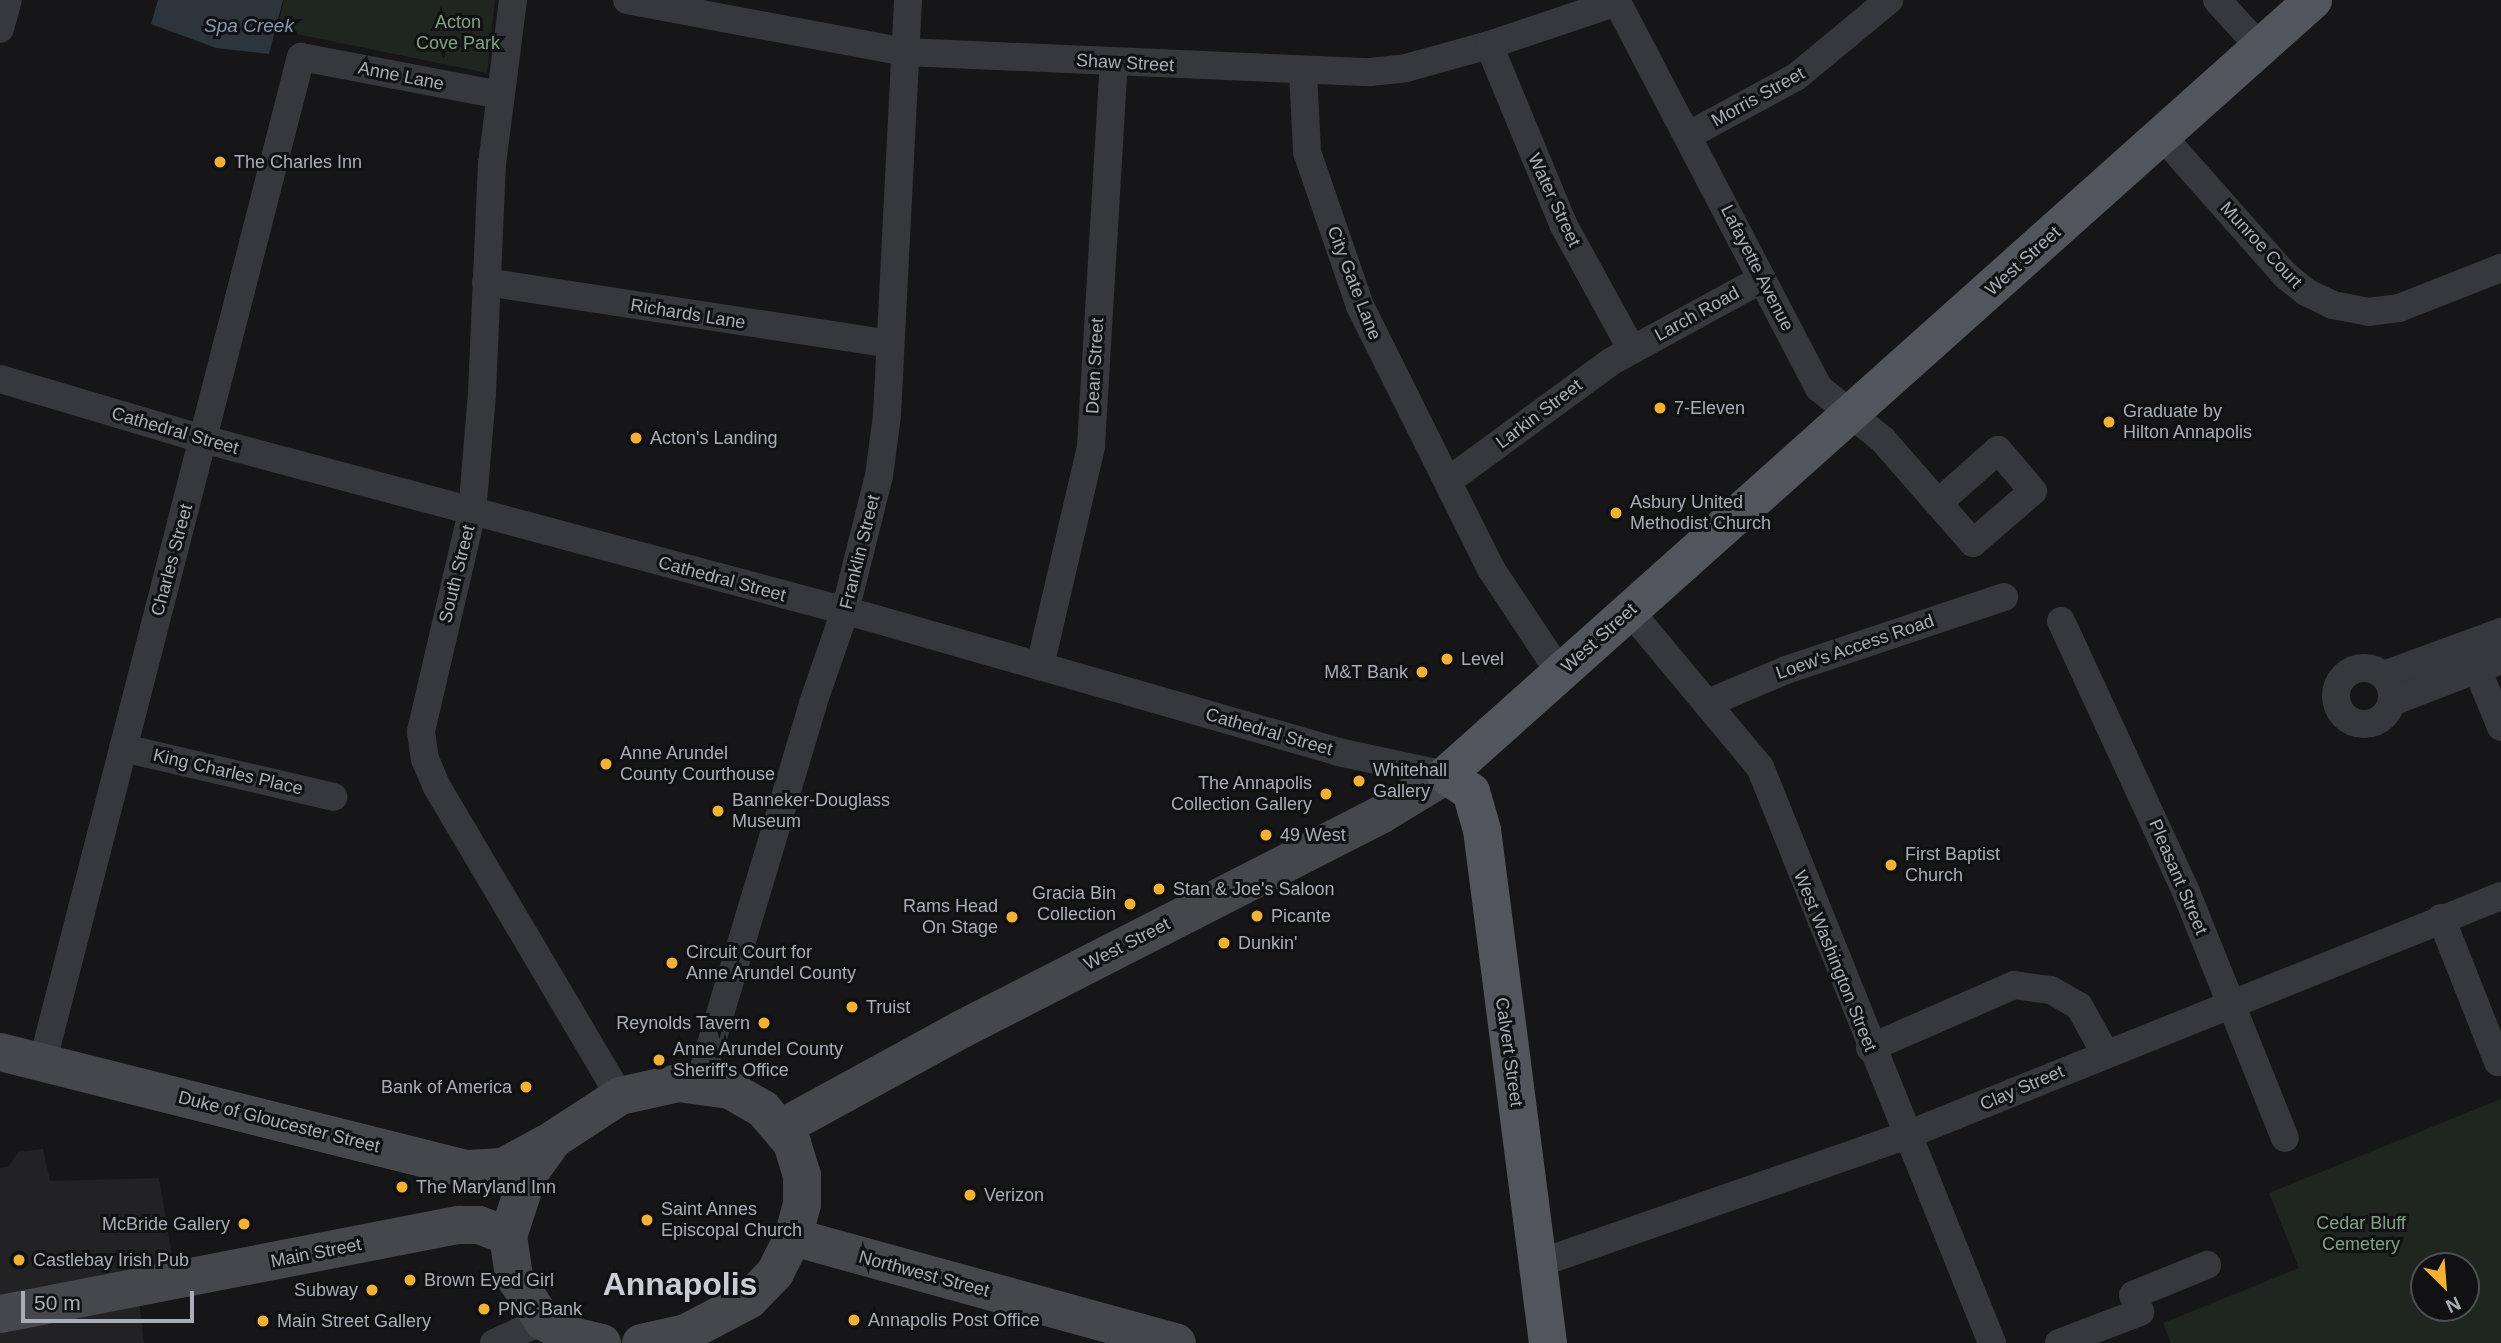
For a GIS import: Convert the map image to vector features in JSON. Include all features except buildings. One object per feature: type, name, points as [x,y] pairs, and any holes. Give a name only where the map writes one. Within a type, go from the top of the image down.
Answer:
[{"type":"main road","name":"West Street","points":[[782,1127],[962,1029],[1382,814],[1446,775],[2164,137],[2313,0]]},
{"type":"main road","name":"Calvert Street","points":[[1446,775],[1471,792],[1479,817],[1548,1343]]},
{"type":"main road","name":"Duke of Gloucester Street","points":[[0,1052],[466,1169],[503,1167],[554,1139],[620,1096],[655,1086],[699,1084],[746,1097],[782,1127]]},
{"type":"main road","points":[[640,1343],[686,1333],[749,1300],[775,1273],[793,1237],[802,1203],[802,1175],[793,1143],[782,1127]]},
{"type":"main road","points":[[554,1139],[528,1175],[508,1236],[514,1276],[543,1321],[568,1335],[602,1343]]},
{"type":"main road","name":"Main Street","points":[[0,1314],[459,1225],[479,1226],[508,1236]]},
{"type":"main road","name":"Northwest Street","points":[[793,1237],[1177,1343]]},
{"type":"main road","points":[[734,1343],[749,1300]]},
{"type":"street","points":[[0,29],[8,0]]},
{"type":"street","name":"South Street","points":[[513,0],[492,163],[472,512],[421,732],[425,759],[620,1096]]},
{"type":"street","name":"Shaw Street","points":[[627,0],[905,52],[1303,72],[1406,68],[1489,45],[1616,1]]},
{"type":"street","name":"Franklin Street","points":[[699,1084],[813,703],[845,611],[879,476],[887,415],[908,0]]},
{"type":"street","name":"Morris Street","points":[[1689,135],[1796,78],[1889,0]]},
{"type":"street","points":[[2217,0],[2247,33],[2265,46]]},
{"type":"street","name":"Lafayette Avenue","points":[[1616,1],[1689,135],[1819,388],[1883,440],[1938,503]]},
{"type":"street","name":"Water Street","points":[[1489,45],[1563,224],[1632,349]]},
{"type":"street","name":"Anne Lane","points":[[301,57],[500,95]]},
{"type":"street","name":"Charles Street","points":[[42,1064],[301,57]]},
{"type":"street","name":"Dean Street","points":[[1040,666],[1091,446],[1114,62]]},
{"type":"street","name":"City Gate Lane","points":[[1303,72],[1307,152],[1338,246],[1371,333],[1491,569],[1560,673]]},
{"type":"street","name":"Munroe Court","points":[[2164,137],[2286,275],[2306,292],[2333,305],[2368,312],[2399,308],[2501,268]]},
{"type":"street","name":"Larch Road","points":[[1632,349],[1762,279]]},
{"type":"street","name":"Richards Lane","points":[[486,282],[889,344]]},
{"type":"street","name":"Larkin Street","points":[[1448,481],[1632,349]]},
{"type":"street","name":"Cathedral Street","points":[[0,379],[203,439],[845,611],[1338,752],[1446,775]]},
{"type":"street","name":"Loew's Access Road","points":[[1708,703],[1786,670],[2004,597]]},
{"type":"street","name":"West Washington Street","points":[[1629,610],[1760,767],[1870,1048],[1992,1343]]},
{"type":"street","name":"Pleasant Street","points":[[2061,621],[2186,892],[2285,1138]]},
{"type":"street","points":[[2482,658],[2384,675],[2367,667],[2348,672],[2337,687],[2337,705],[2348,720],[2366,725],[2383,718],[2392,702],[2482,658],[2501,632]]},
{"type":"street","points":[[2482,658],[2501,727]]},
{"type":"street","points":[[2384,675],[2392,702]]},
{"type":"street","name":"King Charles Place","points":[[123,748],[333,797]]},
{"type":"street","name":"Clay Street","points":[[1537,1264],[1907,1135],[2105,1053],[2501,896]]},
{"type":"street","points":[[2441,918],[2498,1062]]},
{"type":"street","points":[[1870,1048],[2014,985],[2051,990],[2078,1006],[2105,1053]]},
{"type":"street","points":[[2059,1343],[2140,1312],[2133,1295],[2207,1265]]},
{"type":"street","points":[[494,1343],[543,1321]]},
{"type":"shaded area","points":[[43,1149],[50,1181],[159,1178],[174,1268],[136,1275],[144,1343],[0,1343],[0,1168],[9,1166],[18,1152]]},
{"type":"green space","name":"Acton Cove Park","points":[[284,0],[495,0],[487,73],[277,30]]},
{"type":"green space","name":"Cedar Bluff Cemetery","points":[[2501,1099],[2501,1343],[2171,1343],[2163,1323],[2299,1268],[2269,1193]]},
{"type":"water","name":"Spa Creek","points":[[158,0],[283,0],[269,54],[216,48],[151,24]]},
{"type":"place","name":"The Charles Inn","points":[[220,162]]},
{"type":"place","name":"7-Eleven","points":[[1660,408]]},
{"type":"place","name":"Graduate by Hilton Annapolis","points":[[2109,422]]},
{"type":"place","name":"Acton's Landing","points":[[636,438]]},
{"type":"place","name":"Asbury United Methodist Church","points":[[1616,513]]},
{"type":"place","name":"Level","points":[[1447,659]]},
{"type":"place","name":"M&T Bank","points":[[1422,672]]},
{"type":"place","name":"Anne Arundel County Courthouse","points":[[606,764]]},
{"type":"place","name":"Whitehall Gallery","points":[[1359,781]]},
{"type":"place","name":"The Annapolis Collection Gallery","points":[[1326,794]]},
{"type":"place","name":"Banneker-Douglass Museum","points":[[718,811]]},
{"type":"place","name":"49 West","points":[[1266,835]]},
{"type":"place","name":"First Baptist Church","points":[[1891,865]]},
{"type":"place","name":"Stan & Joe's Saloon","points":[[1159,889]]},
{"type":"place","name":"Gracia Bin Collection","points":[[1130,904]]},
{"type":"place","name":"Picante","points":[[1257,916]]},
{"type":"place","name":"Rams Head On Stage","points":[[1012,917]]},
{"type":"place","name":"Dunkin'","points":[[1224,943]]},
{"type":"place","name":"Circuit Court for Anne Arundel County","points":[[672,963]]},
{"type":"place","name":"Truist","points":[[852,1007]]},
{"type":"place","name":"Reynolds Tavern","points":[[764,1023]]},
{"type":"place","name":"Anne Arundel County Sheriff's Office","points":[[659,1060]]},
{"type":"place","name":"Bank of America","points":[[526,1087]]},
{"type":"place","name":"The Maryland Inn","points":[[402,1187]]},
{"type":"place","name":"Verizon","points":[[970,1195]]},
{"type":"place","name":"Saint Annes Episcopal Church","points":[[647,1220]]},
{"type":"place","name":"McBride Gallery","points":[[244,1224]]},
{"type":"place","name":"Castlebay Irish Pub","points":[[19,1260]]},
{"type":"place","name":"Brown Eyed Girl","points":[[410,1280]]},
{"type":"place","name":"Subway","points":[[372,1290]]},
{"type":"place","name":"PNC Bank","points":[[484,1309]]},
{"type":"place","name":"Annapolis Post Office","points":[[854,1320]]},
{"type":"place","name":"Main Street Gallery","points":[[263,1321]]},
{"type":"district","name":"Annapolis","points":[[680,1284]]}]
